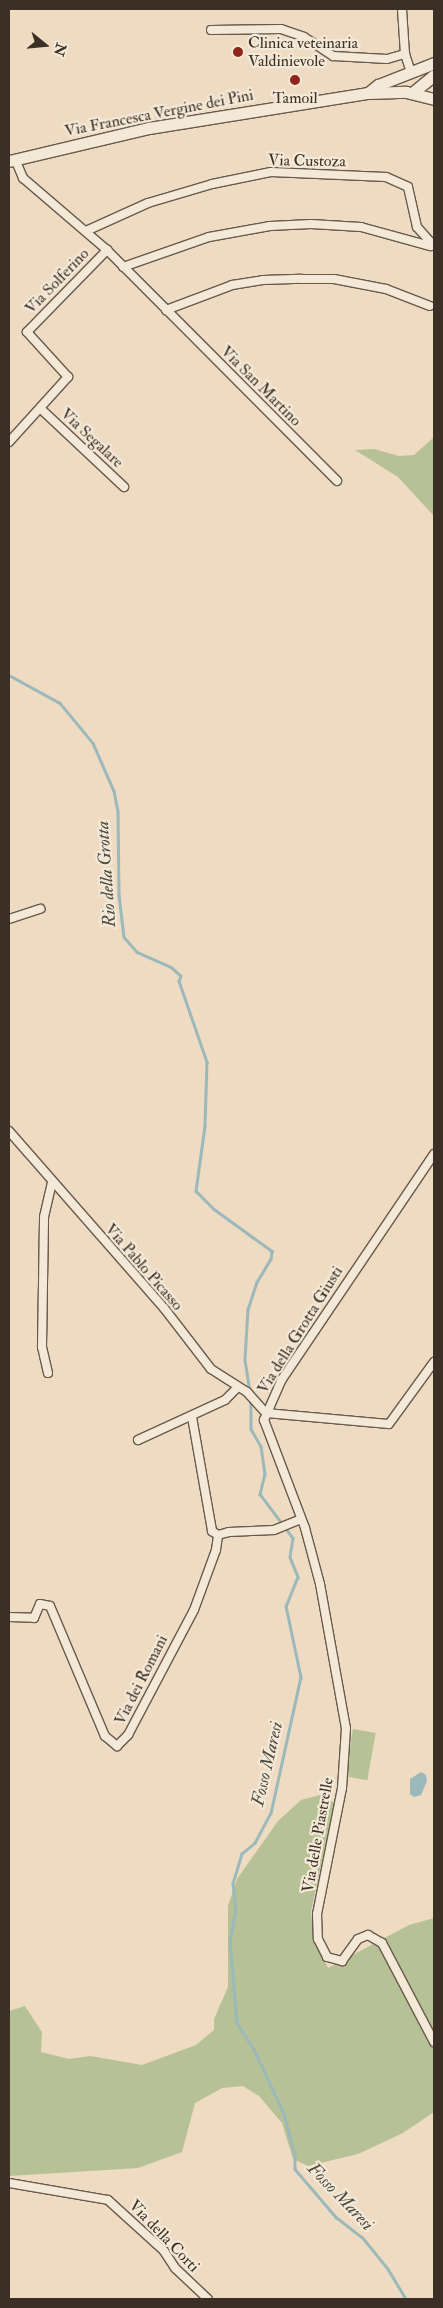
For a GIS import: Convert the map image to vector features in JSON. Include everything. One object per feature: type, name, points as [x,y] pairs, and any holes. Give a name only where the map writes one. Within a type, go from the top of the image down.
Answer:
[{"type":"street","points":[[402,9],[404,54],[411,72],[405,83],[409,93],[434,75]]},
{"type":"street","points":[[211,30],[281,29],[304,37],[333,56],[387,59],[404,54]]},
{"type":"street","points":[[368,93],[378,85],[434,63]]},
{"type":"street","name":"Via Francesca Vergine dei Pini","points":[[12,160],[148,128],[368,93],[409,93],[434,99]]},
{"type":"street","name":"Via San Martino","points":[[12,160],[23,178],[107,250],[337,481]]},
{"type":"street","name":"Via Custoza","points":[[86,232],[148,203],[271,172],[367,176],[392,178],[408,187],[420,232],[434,247]]},
{"type":"street","points":[[123,267],[209,237],[270,226],[311,224],[361,227],[434,247]]},
{"type":"street","name":"Via Solferino","points":[[9,442],[41,409],[67,379],[68,374],[27,332],[107,250]]},
{"type":"street","points":[[166,310],[232,285],[264,280],[300,279],[334,279],[386,289],[430,306]]},
{"type":"street","name":"Via Segalare","points":[[41,409],[124,487]]},
{"type":"street","points":[[9,919],[40,909]]},
{"type":"street","name":"Via Pablo Picasso","points":[[9,1130],[52,1182],[164,1308],[211,1369],[247,1392],[266,1413]]},
{"type":"street","name":"Via della Grotta Giusti","points":[[308,1537],[265,1427],[266,1413],[275,1391],[299,1357],[377,1234],[434,1154]]},
{"type":"street","points":[[48,1374],[42,1347],[44,1217],[52,1182]]},
{"type":"street","points":[[266,1413],[389,1424],[434,1362]]},
{"type":"street","points":[[138,1440],[192,1417],[225,1400],[238,1387]]},
{"type":"street","points":[[192,1417],[212,1531],[218,1535],[229,1532],[274,1530],[301,1519]]},
{"type":"street","name":"Via dei Romani","points":[[9,1617],[34,1618],[40,1604],[50,1606],[105,1736],[117,1746],[128,1735],[194,1610],[216,1550],[218,1535]]},
{"type":"street","name":"Via delle Piastrelle","points":[[308,1537],[320,1584],[346,1728],[342,1788],[317,1914],[318,1939],[327,1957],[342,1961],[358,1939],[368,1935],[382,1943],[434,2042]]},
{"type":"street","name":"Via della Corti","points":[[9,2183],[108,2200],[158,2245],[174,2268],[208,2299]]},
{"type":"green space","points":[[434,437],[434,516],[398,477],[355,450],[374,449],[399,456],[414,455]]},
{"type":"green space","points":[[353,1729],[376,1733],[367,1780],[345,1776]]},
{"type":"green space","points":[[320,1795],[335,1803],[311,1911],[314,1939],[328,1968],[409,1925],[434,1918],[434,2112],[403,2133],[358,2154],[308,2166],[293,2159],[282,2123],[259,2096],[243,2086],[222,2088],[195,2103],[182,2152],[138,2168],[9,2176],[9,2011],[25,2006],[42,2032],[41,2052],[69,2059],[90,2056],[142,2065],[196,2045],[214,2030],[214,2019],[228,1987],[228,1906],[237,1879],[278,1821],[301,1800]]},
{"type":"water","points":[[421,1772],[426,1775],[427,1781],[421,1795],[414,1797],[410,1794],[410,1779]]},
{"type":"waterway","name":"Rio della Grotta","points":[[9,675],[60,703],[93,743],[114,791],[118,811],[119,895],[124,937],[137,952],[171,967],[181,976],[179,981],[207,1062],[205,1126],[196,1191],[214,1209],[272,1251],[271,1259],[257,1282],[248,1309],[245,1360],[250,1391]]},
{"type":"waterway","name":"Fosso Maresi","points":[[251,1399],[251,1429],[261,1446],[265,1474],[260,1494],[293,1538],[290,1557],[298,1577],[286,1606],[301,1677],[271,1813],[255,1843],[242,1854],[233,1883],[236,1910],[230,1940],[237,2023],[255,2051],[284,2114],[295,2155],[295,2169],[336,2217],[363,2238],[388,2269],[406,2299]]},
{"type":"place","name":"Clinica veteinaria Valdinievole","points":[[238,52]]},
{"type":"place","name":"Tamoil","points":[[295,80]]}]
